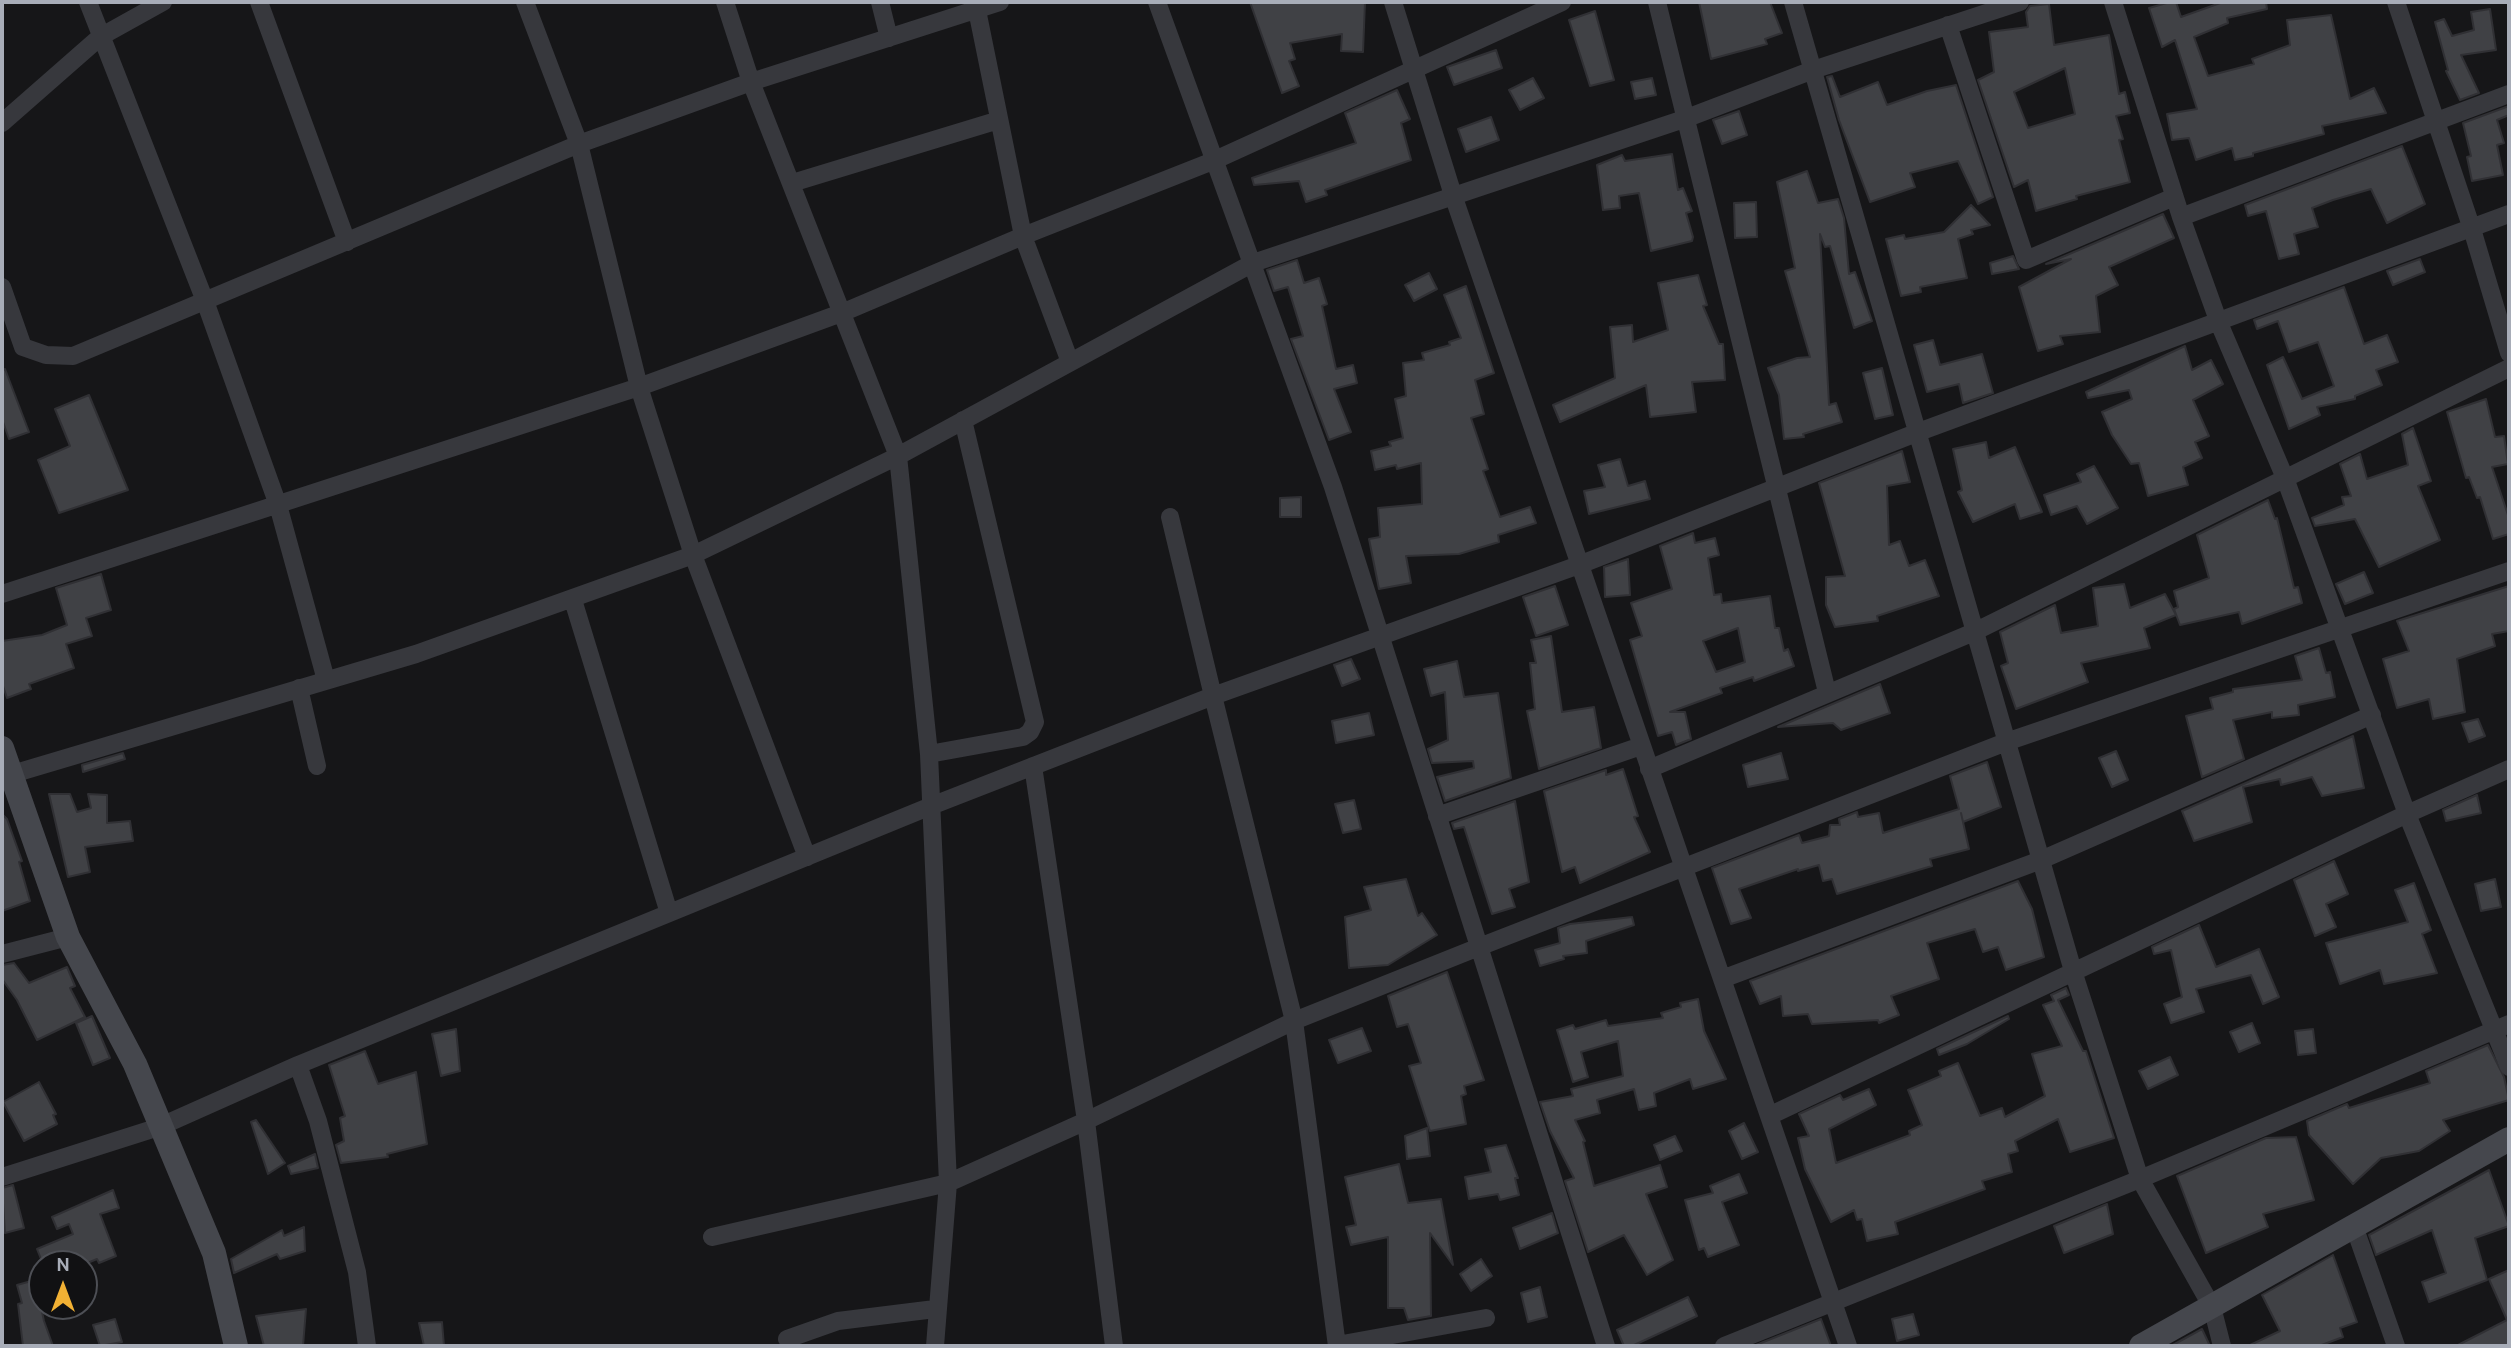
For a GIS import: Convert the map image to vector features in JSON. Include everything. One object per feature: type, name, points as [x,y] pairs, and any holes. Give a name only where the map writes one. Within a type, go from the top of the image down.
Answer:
[{"type":"street","points":[[88,2],[205,301],[278,506],[326,680]]},
{"type":"street","points":[[2,123],[100,37],[163,2]]},
{"type":"street","points":[[259,2],[346,242]]},
{"type":"street","points":[[525,2],[579,144],[639,387],[693,555],[807,857]]},
{"type":"street","points":[[725,2],[751,82],[844,312],[898,456],[929,754],[947,1183],[935,1309],[935,1346]]},
{"type":"street","points":[[880,2],[889,38]]},
{"type":"street","points":[[2,287],[23,347],[46,355],[74,356],[579,144],[751,82],[1000,2]]},
{"type":"street","points":[[1157,2],[1333,487],[1606,1346]]},
{"type":"street","points":[[1393,2],[1452,195],[1848,1346]]},
{"type":"street","points":[[2,594],[639,387],[844,312],[1023,236],[1213,161],[1562,2]]},
{"type":"street","points":[[1657,2],[1827,692]]},
{"type":"street","points":[[1793,2],[2073,971],[2140,1179],[2212,1307],[2222,1346]]},
{"type":"street","points":[[7,775],[416,654],[693,555],[898,456],[1252,263],[1686,118],[1813,69],[1948,25],[1986,7],[2020,2]]},
{"type":"street","points":[[2113,2],[2174,197],[2219,323],[2285,478],[2407,814],[2503,1027],[2509,1067]]},
{"type":"street","points":[[2396,2],[2472,229],[2509,354]]},
{"type":"street","points":[[977,10],[1023,236],[1070,362]]},
{"type":"street","points":[[1948,25],[2026,260],[2174,197]]},
{"type":"street","points":[[2181,217],[2509,94]]},
{"type":"street","points":[[792,184],[999,120]]},
{"type":"street","points":[[2,1177],[159,1128],[298,1065],[931,806],[1213,696],[1579,565],[1916,433],[2509,215]]},
{"type":"street","points":[[1649,769],[1974,632],[2509,368]]},
{"type":"street","points":[[929,754],[1023,737],[1031,732],[1035,722],[963,420]]},
{"type":"street","points":[[1170,517],[1294,1021],[1337,1345],[1486,1318]]},
{"type":"street","points":[[712,1237],[947,1183],[1086,1121],[1294,1021],[1683,867],[2006,742],[2509,571]]},
{"type":"street","points":[[573,600],[669,913]]},
{"type":"street","points":[[299,688],[317,766]]},
{"type":"street","points":[[1722,979],[2041,860],[2372,715]]},
{"type":"street","points":[[1437,816],[1641,746]]},
{"type":"street","points":[[2,748],[7,775],[68,937],[135,1064],[159,1128],[214,1253],[236,1346]]},
{"type":"street","points":[[1033,766],[1086,1121],[1114,1346]]},
{"type":"street","points":[[1769,1116],[2407,814],[2509,769]]},
{"type":"street","points":[[2,954],[68,937]]},
{"type":"street","points":[[1724,1346],[2140,1179],[2503,1027]]},
{"type":"street","points":[[298,1065],[318,1121],[357,1272],[367,1346]]},
{"type":"street","points":[[2141,1346],[2509,1139]]},
{"type":"street","points":[[2354,1226],[2396,1346]]},
{"type":"street","points":[[787,1339],[838,1321],[935,1309]]},
{"type":"building","points":[[1250,2],[1365,2],[1363,52],[1341,51],[1342,34],[1290,43],[1295,59],[1289,61],[1299,86],[1282,93]]},
{"type":"building","points":[[1699,2],[1770,2],[1782,33],[1765,39],[1767,44],[1711,59]]},
{"type":"building","points":[[2176,2],[2181,17],[2223,2],[2266,2],[2267,9],[2227,18],[2228,23],[2194,37],[2208,76],[2254,64],[2252,59],[2290,45],[2287,20],[2331,15],[2350,99],[2374,88],[2386,113],[2322,126],[2324,134],[2253,153],[2253,156],[2235,160],[2232,148],[2196,160],[2189,138],[2172,140],[2167,114],[2197,109],[2175,40],[2162,47],[2149,8]]},
{"type":"building","points":[[2049,4],[2054,45],[2109,35],[2119,94],[2125,92],[2130,113],[2116,116],[2130,182],[2076,196],[2077,199],[2036,211],[2028,180],[2014,187],[1978,80],[1994,72],[1989,32],[2028,27],[2026,12],[2030,6]],"holes":[[[2065,68],[2075,114],[2028,128],[2014,92]]]},
{"type":"building","points":[[2490,9],[2496,50],[2461,55],[2479,93],[2460,100],[2446,71],[2448,70],[2435,22],[2444,19],[2452,36],[2474,30],[2471,12]]},
{"type":"building","points":[[1595,11],[1614,80],[1590,86],[1569,20]]},
{"type":"building","points":[[1496,50],[1502,68],[1454,85],[1447,67]]},
{"type":"building","points":[[1832,76],[1840,97],[1878,82],[1887,105],[1927,91],[1956,85],[1993,197],[1978,204],[1958,161],[1910,173],[1915,187],[1870,202],[1839,120],[1827,77]]},
{"type":"building","points":[[1533,78],[1544,98],[1520,110],[1509,90]]},
{"type":"building","points":[[1652,78],[1656,95],[1635,99],[1631,82]]},
{"type":"building","points":[[1397,90],[1410,119],[1401,123],[1411,160],[1325,190],[1327,195],[1306,202],[1299,181],[1254,185],[1252,178],[1356,143],[1345,113]]},
{"type":"building","points":[[2509,106],[2509,115],[2497,120],[2504,143],[2497,145],[2503,175],[2472,181],[2467,157],[2471,156],[2463,123]]},
{"type":"building","points":[[1739,111],[1747,135],[1722,144],[1713,120]]},
{"type":"building","points":[[1491,117],[1499,140],[1466,152],[1458,129]]},
{"type":"building","points":[[2402,146],[2425,204],[2387,223],[2371,189],[2333,200],[2312,208],[2318,227],[2294,234],[2299,254],[2279,259],[2266,211],[2248,216],[2245,205]]},
{"type":"building","points":[[1672,154],[1678,190],[1683,188],[1692,211],[1686,213],[1693,237],[1692,241],[1651,251],[1639,193],[1619,196],[1620,208],[1603,210],[1597,165],[1622,155],[1625,161]]},
{"type":"building","points":[[1807,171],[1818,203],[1838,199],[1844,218],[1849,274],[1855,272],[1872,321],[1854,328],[1830,246],[1825,247],[1820,234],[1829,405],[1836,403],[1842,422],[1803,434],[1804,437],[1784,439],[1779,395],[1768,368],[1797,358],[1810,357],[1785,271],[1795,268],[1777,182]]},
{"type":"building","points":[[1756,202],[1757,237],[1735,238],[1734,203]]},
{"type":"building","points":[[1971,205],[1990,225],[1971,230],[1973,234],[1958,239],[1967,278],[1920,287],[1921,292],[1901,296],[1886,239],[1904,235],[1905,239],[1944,232]]},
{"type":"building","points":[[2163,214],[2174,238],[2109,267],[2118,285],[2096,296],[2100,332],[2060,336],[2063,344],[2038,351],[2019,287],[2071,259],[2046,264]]},
{"type":"building","points":[[2013,256],[2019,269],[1992,274],[1990,263]]},
{"type":"building","points":[[2420,259],[2425,272],[2393,285],[2387,271]]},
{"type":"building","points":[[1297,260],[1304,283],[1319,278],[1327,304],[1322,306],[1336,369],[1353,365],[1357,383],[1334,389],[1351,432],[1329,440],[1291,339],[1303,336],[1288,287],[1274,291],[1267,270]]},
{"type":"building","points":[[1429,273],[1437,289],[1414,301],[1405,285]]},
{"type":"building","points":[[1698,275],[1707,305],[1703,306],[1719,344],[1723,344],[1725,380],[1692,382],[1696,412],[1650,417],[1646,385],[1560,422],[1553,405],[1615,378],[1610,327],[1632,325],[1633,342],[1668,330],[1658,283]]},
{"type":"building","points":[[1466,286],[1494,373],[1475,380],[1484,414],[1471,418],[1488,469],[1483,471],[1500,517],[1530,507],[1536,523],[1498,535],[1499,542],[1459,554],[1406,556],[1411,583],[1379,589],[1369,539],[1380,537],[1378,508],[1422,504],[1421,463],[1397,469],[1396,465],[1375,470],[1371,451],[1391,446],[1389,442],[1403,438],[1395,399],[1406,396],[1403,363],[1424,360],[1422,353],[1450,345],[1449,342],[1461,338],[1444,295]]},
{"type":"building","points":[[2344,287],[2364,344],[2387,335],[2398,362],[2376,370],[2382,385],[2355,396],[2355,399],[2317,407],[2320,415],[2289,429],[2267,365],[2283,357],[2302,399],[2334,386],[2318,342],[2289,352],[2278,321],[2257,329],[2254,320]]},
{"type":"building","points":[[1933,340],[1940,365],[1982,354],[1993,393],[1963,403],[1959,384],[1927,392],[1914,345]]},
{"type":"building","points":[[2185,346],[2192,370],[2211,360],[2223,384],[2193,400],[2209,436],[2195,442],[2202,458],[2183,467],[2188,485],[2148,496],[2139,463],[2131,464],[2112,435],[2102,412],[2132,399],[2129,390],[2088,398],[2086,392]]},
{"type":"building","points":[[1882,368],[1893,415],[1875,419],[1863,373]]},
{"type":"building","points":[[5,369],[29,432],[9,439],[2,419],[2,370]]},
{"type":"building","points":[[89,395],[128,490],[59,513],[38,460],[70,446],[55,409]]},
{"type":"building","points":[[2486,399],[2495,437],[2504,436],[2508,464],[2492,467],[2509,518],[2509,534],[2493,539],[2480,497],[2477,498],[2469,477],[2466,478],[2447,412]]},
{"type":"building","points":[[2413,428],[2431,481],[2418,486],[2440,540],[2379,567],[2355,519],[2315,526],[2312,518],[2344,505],[2342,497],[2351,496],[2340,464],[2360,454],[2367,479],[2408,465],[2402,434]]},
{"type":"building","points":[[1986,442],[1989,458],[2015,447],[2042,512],[2020,519],[2015,504],[1973,522],[1958,492],[1962,490],[1953,449]]},
{"type":"building","points":[[1902,451],[1910,482],[1887,486],[1889,545],[1900,541],[1909,566],[1925,560],[1939,596],[1877,616],[1878,621],[1835,627],[1826,605],[1826,577],[1845,576],[1819,483]]},
{"type":"building","points":[[1620,459],[1628,486],[1645,481],[1650,499],[1589,514],[1584,491],[1605,487],[1598,465]]},
{"type":"building","points":[[2094,466],[2118,508],[2087,524],[2077,506],[2051,515],[2044,495],[2081,482],[2077,474]]},
{"type":"building","points":[[1301,497],[1301,517],[1280,517],[1280,498]]},
{"type":"building","points":[[2268,500],[2275,519],[2277,518],[2294,588],[2298,587],[2302,603],[2242,624],[2239,612],[2180,625],[2174,609],[2178,607],[2174,591],[2209,578],[2197,535]]},
{"type":"building","points":[[1693,533],[1695,543],[1715,538],[1719,555],[1708,558],[1714,595],[1721,594],[1722,603],[1770,596],[1775,628],[1779,628],[1784,651],[1788,649],[1794,666],[1754,681],[1753,677],[1720,688],[1722,693],[1670,712],[1685,712],[1691,739],[1676,745],[1672,732],[1658,736],[1630,640],[1642,636],[1631,603],[1672,589],[1660,546]],"holes":[[[1738,628],[1745,662],[1716,672],[1703,641]]]},
{"type":"building","points":[[1628,559],[1630,595],[1605,597],[1604,567]]},
{"type":"building","points":[[2364,572],[2373,593],[2345,604],[2336,584]]},
{"type":"building","points":[[101,574],[111,610],[86,618],[92,636],[66,644],[74,668],[29,684],[31,689],[7,698],[2,683],[2,641],[42,635],[67,625],[56,588]]},
{"type":"building","points":[[2124,584],[2130,608],[2165,594],[2176,615],[2144,628],[2150,648],[2081,663],[2088,682],[2016,709],[2001,666],[2008,663],[2000,632],[2055,605],[2061,633],[2098,626],[2093,588]]},
{"type":"building","points":[[1555,586],[1568,625],[1536,636],[1523,597]]},
{"type":"building","points":[[2509,586],[2509,631],[2492,634],[2495,646],[2457,659],[2465,712],[2433,719],[2429,699],[2397,708],[2383,659],[2409,651],[2397,621]]},
{"type":"building","points":[[1551,636],[1562,712],[1594,707],[1601,748],[1539,769],[1527,711],[1535,709],[1530,663],[1536,663],[1531,640]]},
{"type":"building","points":[[2319,648],[2326,673],[2330,672],[2335,697],[2298,705],[2299,715],[2272,718],[2272,712],[2233,720],[2244,759],[2202,777],[2186,716],[2213,709],[2210,698],[2233,692],[2233,689],[2302,680],[2295,656]]},
{"type":"building","points":[[1351,659],[1360,679],[1342,686],[1334,665]]},
{"type":"building","points":[[1457,661],[1464,697],[1498,693],[1511,778],[1445,801],[1437,777],[1474,768],[1473,761],[1432,763],[1428,749],[1448,740],[1445,692],[1431,696],[1424,669]]},
{"type":"building","points":[[1880,684],[1890,713],[1841,730],[1833,723],[1778,727]]},
{"type":"building","points":[[1369,713],[1374,735],[1336,743],[1332,721]]},
{"type":"building","points":[[2478,719],[2485,736],[2469,742],[2462,723]]},
{"type":"building","points":[[2353,736],[2364,788],[2322,796],[2312,777],[2281,785],[2280,779],[2243,787],[2252,822],[2194,841],[2182,811]]},
{"type":"building","points":[[2116,751],[2128,780],[2112,787],[2099,758]]},
{"type":"building","points":[[123,753],[125,759],[83,772],[82,765]]},
{"type":"building","points":[[1781,753],[1788,779],[1748,787],[1743,765]]},
{"type":"building","points":[[1987,762],[2001,807],[1963,822],[1969,849],[1930,859],[1932,866],[1837,894],[1832,879],[1823,881],[1819,865],[1798,869],[1739,889],[1751,918],[1731,924],[1712,868],[1799,835],[1802,843],[1829,836],[1830,825],[1840,825],[1839,819],[1857,812],[1858,817],[1879,813],[1883,833],[1959,809],[1950,776]]},
{"type":"building","points":[[1623,769],[1638,816],[1634,817],[1650,852],[1580,883],[1575,867],[1562,872],[1544,791],[1606,770],[1606,775]]},
{"type":"building","points":[[49,794],[70,794],[77,812],[91,808],[88,794],[107,795],[107,823],[130,821],[133,841],[85,847],[90,872],[68,877]]},
{"type":"building","points":[[2477,795],[2481,813],[2446,821],[2443,810]]},
{"type":"building","points":[[1354,800],[1361,829],[1343,833],[1335,804]]},
{"type":"building","points":[[1515,801],[1529,882],[1509,889],[1515,907],[1492,914],[1464,827],[1454,829],[1452,823]]},
{"type":"building","points":[[2,814],[7,819],[22,861],[19,862],[30,901],[2,911]]},
{"type":"building","points":[[2334,861],[2348,894],[2326,904],[2336,927],[2315,936],[2294,880]]},
{"type":"building","points":[[1406,879],[1418,916],[1422,913],[1437,935],[1388,965],[1349,968],[1345,917],[1371,910],[1364,887]]},
{"type":"building","points":[[2495,879],[2501,907],[2481,911],[2475,884]]},
{"type":"building","points":[[2018,881],[2032,909],[2044,957],[2006,970],[1998,947],[1983,952],[1975,929],[1927,943],[1939,979],[1891,996],[1899,1015],[1879,1023],[1878,1020],[1812,1024],[1808,1014],[1783,1016],[1781,996],[1760,1004],[1750,981]]},
{"type":"building","points":[[2414,883],[2431,930],[2422,934],[2437,973],[2384,984],[2380,970],[2340,984],[2326,943],[2408,922],[2395,890]]},
{"type":"building","points":[[1632,917],[1634,925],[1586,941],[1587,953],[1563,956],[1564,959],[1540,966],[1535,950],[1560,943],[1558,928],[1570,924]]},
{"type":"building","points":[[2199,925],[2216,967],[2259,949],[2279,997],[2263,1004],[2251,975],[2196,989],[2204,1012],[2171,1023],[2164,1004],[2182,997],[2171,950],[2154,954],[2152,947]]},
{"type":"building","points":[[14,963],[29,983],[67,967],[75,986],[70,988],[85,1017],[37,1040],[17,1000],[2,979],[2,965]]},
{"type":"building","points":[[1447,972],[1484,1080],[1464,1086],[1466,1094],[1461,1096],[1466,1124],[1430,1131],[1409,1066],[1421,1063],[1408,1024],[1397,1027],[1388,996]]},
{"type":"building","points":[[2066,988],[2069,995],[2058,1000],[2083,1051],[2086,1051],[2114,1138],[2070,1152],[2058,1119],[2015,1141],[2018,1151],[2008,1154],[2012,1172],[1982,1181],[1985,1189],[1895,1222],[1898,1234],[1867,1241],[1862,1219],[1857,1220],[1854,1210],[1831,1222],[1805,1169],[1798,1138],[1809,1136],[1799,1114],[1840,1095],[1843,1100],[1869,1089],[1876,1105],[1829,1129],[1836,1163],[1910,1135],[1909,1131],[1922,1125],[1908,1090],[1941,1076],[1939,1071],[1958,1063],[1980,1116],[2002,1108],[2005,1117],[2045,1096],[2032,1054],[2062,1046],[2043,1005],[2054,1001],[2051,995]]},
{"type":"building","points":[[1698,999],[1704,1031],[1726,1079],[1693,1089],[1690,1079],[1654,1093],[1656,1106],[1639,1110],[1634,1089],[1597,1100],[1600,1113],[1575,1120],[1585,1141],[1583,1142],[1594,1186],[1660,1165],[1667,1187],[1646,1194],[1673,1260],[1647,1275],[1624,1235],[1588,1252],[1565,1181],[1574,1178],[1550,1131],[1540,1102],[1573,1096],[1571,1089],[1623,1076],[1618,1041],[1581,1052],[1588,1077],[1573,1082],[1557,1030],[1573,1025],[1575,1029],[1606,1020],[1608,1026],[1663,1018],[1661,1013],[1681,1007],[1680,1003]]},
{"type":"building","points":[[92,1016],[110,1058],[93,1065],[76,1023]]},
{"type":"building","points":[[2008,1016],[2009,1019],[1967,1044],[1939,1055],[1937,1049]]},
{"type":"building","points":[[2252,1023],[2260,1043],[2239,1052],[2230,1032]]},
{"type":"building","points":[[1362,1028],[1371,1051],[1338,1063],[1329,1040]]},
{"type":"building","points":[[456,1029],[460,1071],[441,1076],[432,1034]]},
{"type":"building","points":[[2313,1029],[2316,1053],[2298,1055],[2295,1031]]},
{"type":"building","points":[[2488,1045],[2504,1077],[2509,1100],[2443,1120],[2450,1131],[2419,1151],[2381,1158],[2353,1184],[2309,1135],[2307,1121],[2347,1104],[2349,1108],[2430,1083],[2426,1071]]},
{"type":"building","points":[[365,1051],[378,1084],[416,1072],[427,1144],[387,1154],[388,1157],[341,1163],[336,1145],[344,1141],[340,1118],[345,1116],[329,1065]]},
{"type":"building","points":[[2170,1057],[2178,1075],[2148,1089],[2139,1071]]},
{"type":"building","points":[[39,1082],[56,1114],[53,1115],[57,1124],[24,1141],[3,1102]]},
{"type":"building","points":[[256,1120],[285,1163],[268,1174],[251,1122]]},
{"type":"building","points":[[1744,1123],[1758,1152],[1742,1159],[1729,1131]]},
{"type":"building","points":[[1427,1128],[1430,1156],[1407,1159],[1405,1136]]},
{"type":"building","points":[[1675,1136],[1682,1151],[1660,1160],[1654,1145]]},
{"type":"building","points":[[2296,1137],[2314,1200],[2263,1214],[2268,1227],[2206,1253],[2177,1176],[2266,1138]]},
{"type":"building","points":[[1506,1145],[1518,1178],[1515,1178],[1519,1195],[1500,1200],[1498,1194],[1469,1199],[1465,1177],[1491,1172],[1485,1149]]},
{"type":"building","points":[[315,1154],[318,1168],[291,1174],[288,1166]]},
{"type":"building","points":[[1399,1164],[1408,1203],[1441,1199],[1453,1265],[1430,1233],[1431,1316],[1408,1320],[1404,1308],[1388,1308],[1388,1237],[1351,1245],[1346,1227],[1356,1225],[1345,1177]]},
{"type":"building","points":[[2489,1170],[2509,1226],[2475,1238],[2487,1280],[2429,1302],[2422,1282],[2446,1273],[2432,1230],[2376,1255],[2369,1235]]},
{"type":"building","points":[[1739,1174],[1747,1193],[1722,1202],[1739,1245],[1708,1257],[1704,1248],[1699,1250],[1685,1200],[1713,1193],[1710,1186]]},
{"type":"building","points":[[13,1185],[24,1228],[5,1233],[2,1188]]},
{"type":"building","points":[[113,1190],[119,1208],[100,1214],[116,1256],[99,1263],[98,1250],[37,1250],[73,1234],[69,1224],[57,1229],[52,1217]]},
{"type":"building","points":[[2107,1204],[2113,1234],[2064,1253],[2054,1226]]},
{"type":"building","points":[[1552,1213],[1558,1233],[1520,1249],[1513,1228]]},
{"type":"building","points":[[304,1227],[305,1251],[280,1259],[277,1254],[234,1273],[231,1259],[282,1230],[284,1236]]},
{"type":"building","points":[[2333,1255],[2357,1322],[2340,1328],[2343,1337],[2319,1346],[2248,1346],[2280,1331],[2262,1295]]},
{"type":"building","points":[[1481,1259],[1492,1276],[1471,1291],[1460,1274]]},
{"type":"building","points":[[2509,1270],[2509,1346],[2456,1346],[2507,1320],[2489,1279]]},
{"type":"building","points":[[28,1282],[28,1320],[44,1320],[53,1346],[23,1346],[18,1304],[22,1303],[17,1285]]},
{"type":"building","points":[[1540,1287],[1547,1317],[1528,1322],[1521,1293]]},
{"type":"building","points":[[1688,1297],[1697,1316],[1632,1346],[1624,1346],[1617,1330]]},
{"type":"building","points":[[306,1309],[303,1346],[264,1346],[256,1316]]},
{"type":"building","points":[[1913,1314],[1919,1335],[1897,1341],[1892,1319]]},
{"type":"building","points":[[115,1319],[122,1342],[100,1346],[93,1325]]},
{"type":"building","points":[[1821,1319],[1831,1346],[1756,1346],[1756,1345]]},
{"type":"building","points":[[442,1322],[444,1346],[424,1346],[419,1323]]},
{"type":"building","points":[[2202,1329],[2210,1346],[2171,1346]]}]
